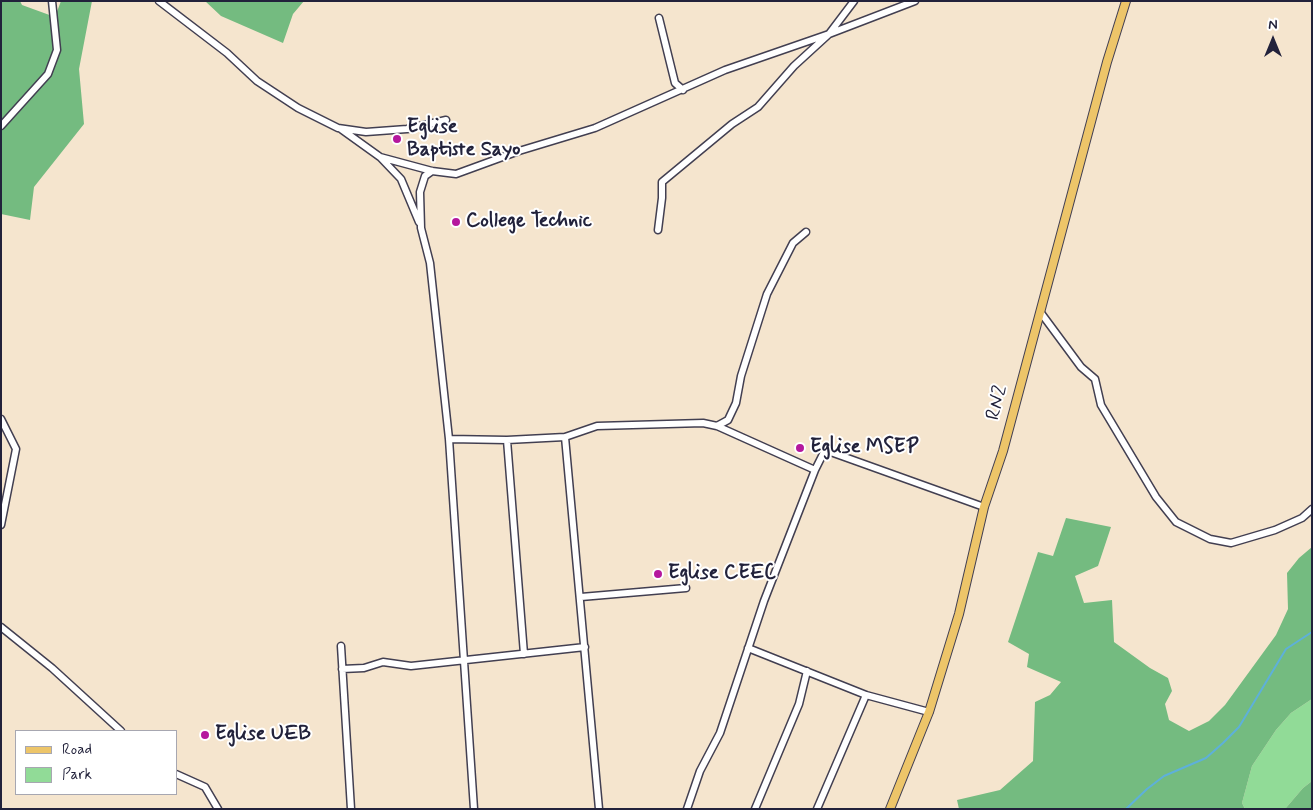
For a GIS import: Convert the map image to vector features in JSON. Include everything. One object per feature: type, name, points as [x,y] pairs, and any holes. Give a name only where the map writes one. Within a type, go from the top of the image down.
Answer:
[{"type":"main road","name":"RN2","points":[[890,809],[929,712],[959,614],[984,507],[1003,451],[1106,62],[1126,1]]},
{"type":"street","points":[[1,126],[34,92],[48,74],[57,50],[52,20],[52,1]]},
{"type":"street","points":[[159,1],[228,53],[257,81],[298,108],[340,128],[380,157],[401,180],[421,228],[430,263],[449,439],[474,809]]},
{"type":"street","points":[[658,230],[662,182],[732,124],[758,107],[794,66],[830,34],[854,1]]},
{"type":"street","points":[[380,157],[432,171],[456,174],[488,164],[518,151],[596,128],[725,70],[830,34],[915,1]]},
{"type":"street","points":[[659,18],[675,83],[683,90]]},
{"type":"street","points":[[340,128],[365,132],[383,131],[407,129],[446,120]]},
{"type":"street","points":[[421,228],[420,192],[425,176],[432,171]]},
{"type":"street","points":[[717,426],[728,420],[736,403],[741,376],[767,294],[784,256],[793,243],[806,232]]},
{"type":"street","points":[[1041,313],[1081,367],[1096,379],[1101,405],[1156,497],[1176,522],[1210,539],[1236,543],[1275,530],[1302,518],[1312,509]]},
{"type":"street","points":[[1,419],[16,449],[1,525]]},
{"type":"street","points":[[449,439],[507,440],[565,436],[597,426],[703,422],[717,426],[815,470]]},
{"type":"street","points":[[565,436],[599,809]]},
{"type":"street","points":[[507,440],[524,654]]},
{"type":"street","points":[[687,809],[700,771],[720,733],[764,601],[815,470],[825,450],[984,507]]},
{"type":"street","points":[[581,597],[686,588]]},
{"type":"street","points":[[1,627],[52,668],[120,730]]},
{"type":"street","points":[[341,646],[351,809]]},
{"type":"street","points":[[342,669],[364,668],[383,662],[411,666],[585,647]]},
{"type":"street","points":[[748,648],[866,695],[929,712]]},
{"type":"street","points":[[754,809],[800,704],[807,671]]},
{"type":"street","points":[[817,809],[866,695]]},
{"type":"street","points":[[178,775],[205,787],[218,809]]},
{"type":"green space","points":[[1,1],[20,1],[22,5],[55,17],[61,1],[92,1],[79,69],[84,124],[34,187],[30,220],[1,214]]},
{"type":"green space","points":[[205,1],[304,1],[293,14],[283,43],[221,16]]},
{"type":"green space","points":[[1066,518],[1111,527],[1098,566],[1075,576],[1084,603],[1112,600],[1114,642],[1150,668],[1168,678],[1172,691],[1165,704],[1169,720],[1189,731],[1209,721],[1225,705],[1276,635],[1288,609],[1287,573],[1299,558],[1312,547],[1312,699],[1291,713],[1276,730],[1252,766],[1242,803],[1245,809],[959,809],[957,800],[1000,790],[1033,761],[1035,702],[1050,695],[1061,682],[1027,667],[1029,654],[1008,642],[1038,552],[1053,556]]},
{"type":"green space","points":[[1312,699],[1312,781],[1303,788],[1285,809],[1245,809],[1242,803],[1252,766],[1276,730],[1291,713]]},
{"type":"green space","points":[[1312,781],[1312,809],[1285,809],[1303,788]]},
{"type":"waterway","points":[[1126,809],[1164,776],[1206,758],[1223,743],[1239,727],[1286,649],[1312,632]]},
{"type":"place","name":"Eglise Baptiste Sayo","points":[[397,139]]},
{"type":"place","name":"College Technic","points":[[456,222]]},
{"type":"place","name":"Eglise MSEP","points":[[800,448]]},
{"type":"place","name":"Eglise CEEC","points":[[658,574]]},
{"type":"place","name":"Eglise UEB","points":[[205,735]]}]
